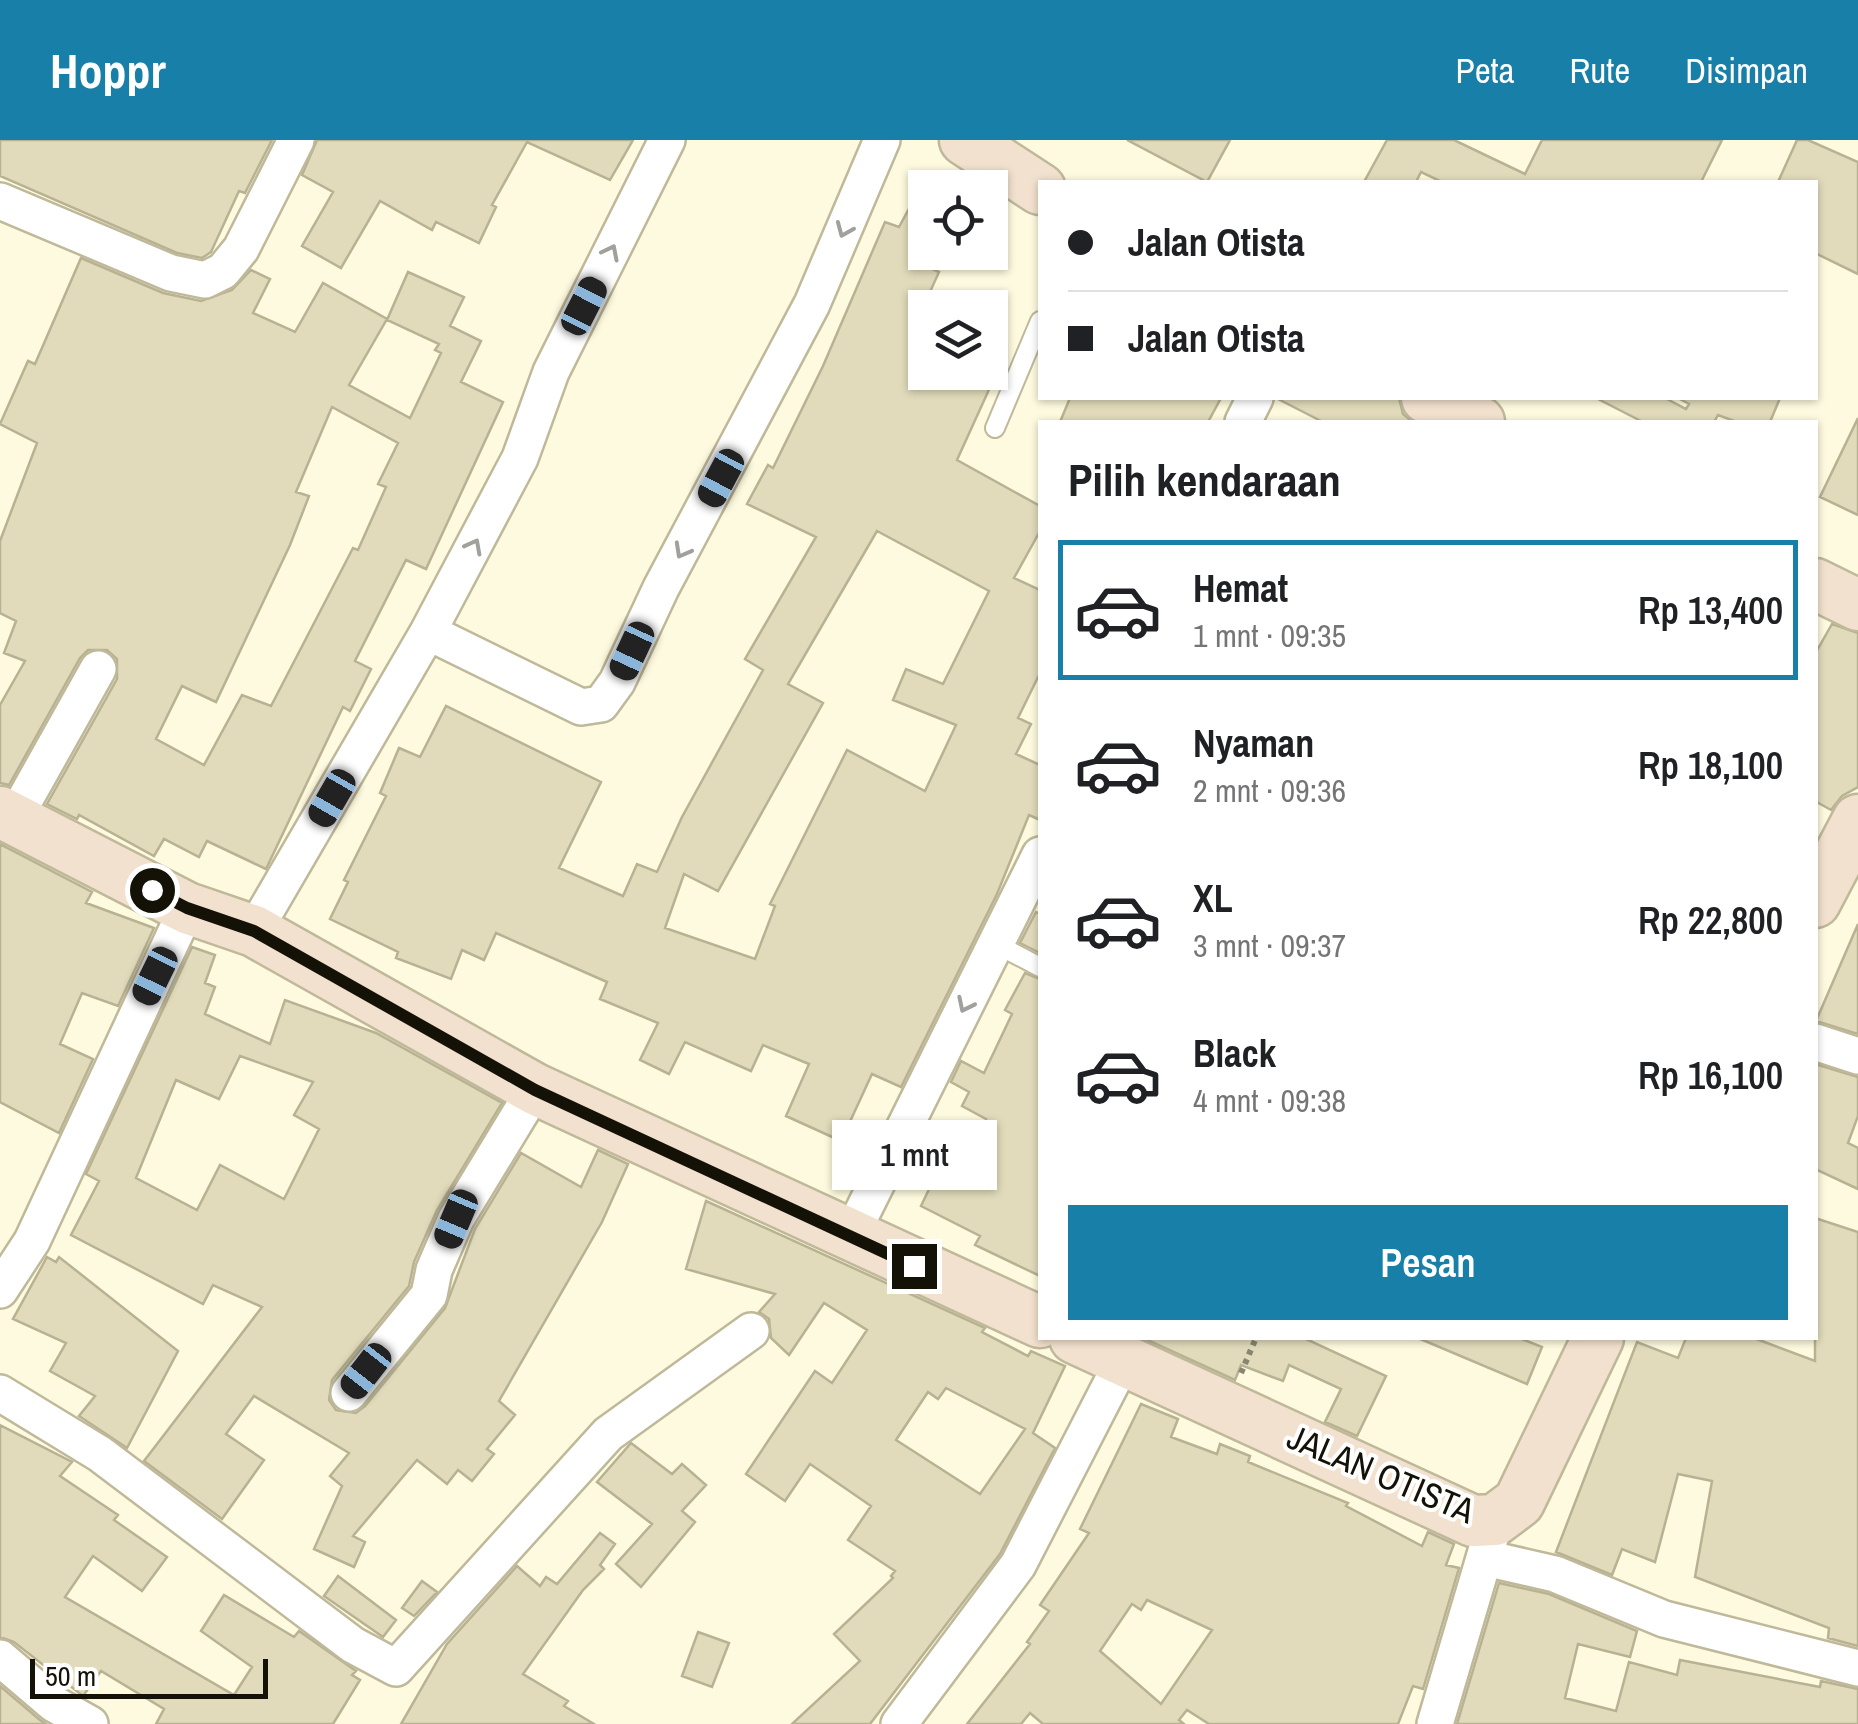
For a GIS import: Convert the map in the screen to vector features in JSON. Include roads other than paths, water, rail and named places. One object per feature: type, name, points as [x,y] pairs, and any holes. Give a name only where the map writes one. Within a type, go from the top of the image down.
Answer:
[{"type":"street","points":[[0,201],[170,272],[205,280],[223,272],[241,249],[296,140]]},
{"type":"street","points":[[254,931],[428,632],[520,458],[551,372],[667,140]]},
{"type":"street","points":[[428,632],[582,708],[600,704],[617,682],[660,588],[812,304],[882,140]]},
{"type":"street","points":[[965,140],[1038,188]]},
{"type":"street","points":[[1431,400],[1474,420]]},
{"type":"street","points":[[1818,585],[1858,605]]},
{"type":"street","points":[[98,670],[7,815],[187,908],[254,931],[535,1090],[1038,1321]]},
{"type":"street","points":[[1818,896],[1858,820]]},
{"type":"street","points":[[850,1237],[1038,860]]},
{"type":"street","points":[[0,1290],[32,1240],[187,908]]},
{"type":"street","points":[[1818,1043],[1858,1056]]},
{"type":"street","points":[[349,1393],[428,1295],[434,1270],[456,1219],[535,1090]]},
{"type":"street","points":[[0,1394],[100,1454],[353,1645],[396,1668],[608,1434],[751,1331]]},
{"type":"street","name":"JALAN OTISTA","points":[[1081,1340],[1472,1521],[1490,1539],[1520,1502],[1597,1340]]},
{"type":"street","points":[[900,1724],[1018,1566],[1124,1359]]},
{"type":"street","points":[[1435,1724],[1490,1539],[1555,1574],[1664,1620],[1858,1668]]},
{"type":"street","points":[[0,1658],[54,1704],[90,1724]]},
{"type":"lane","points":[[995,428],[1038,326]]},
{"type":"lane","points":[[996,944],[1038,966]]}]
